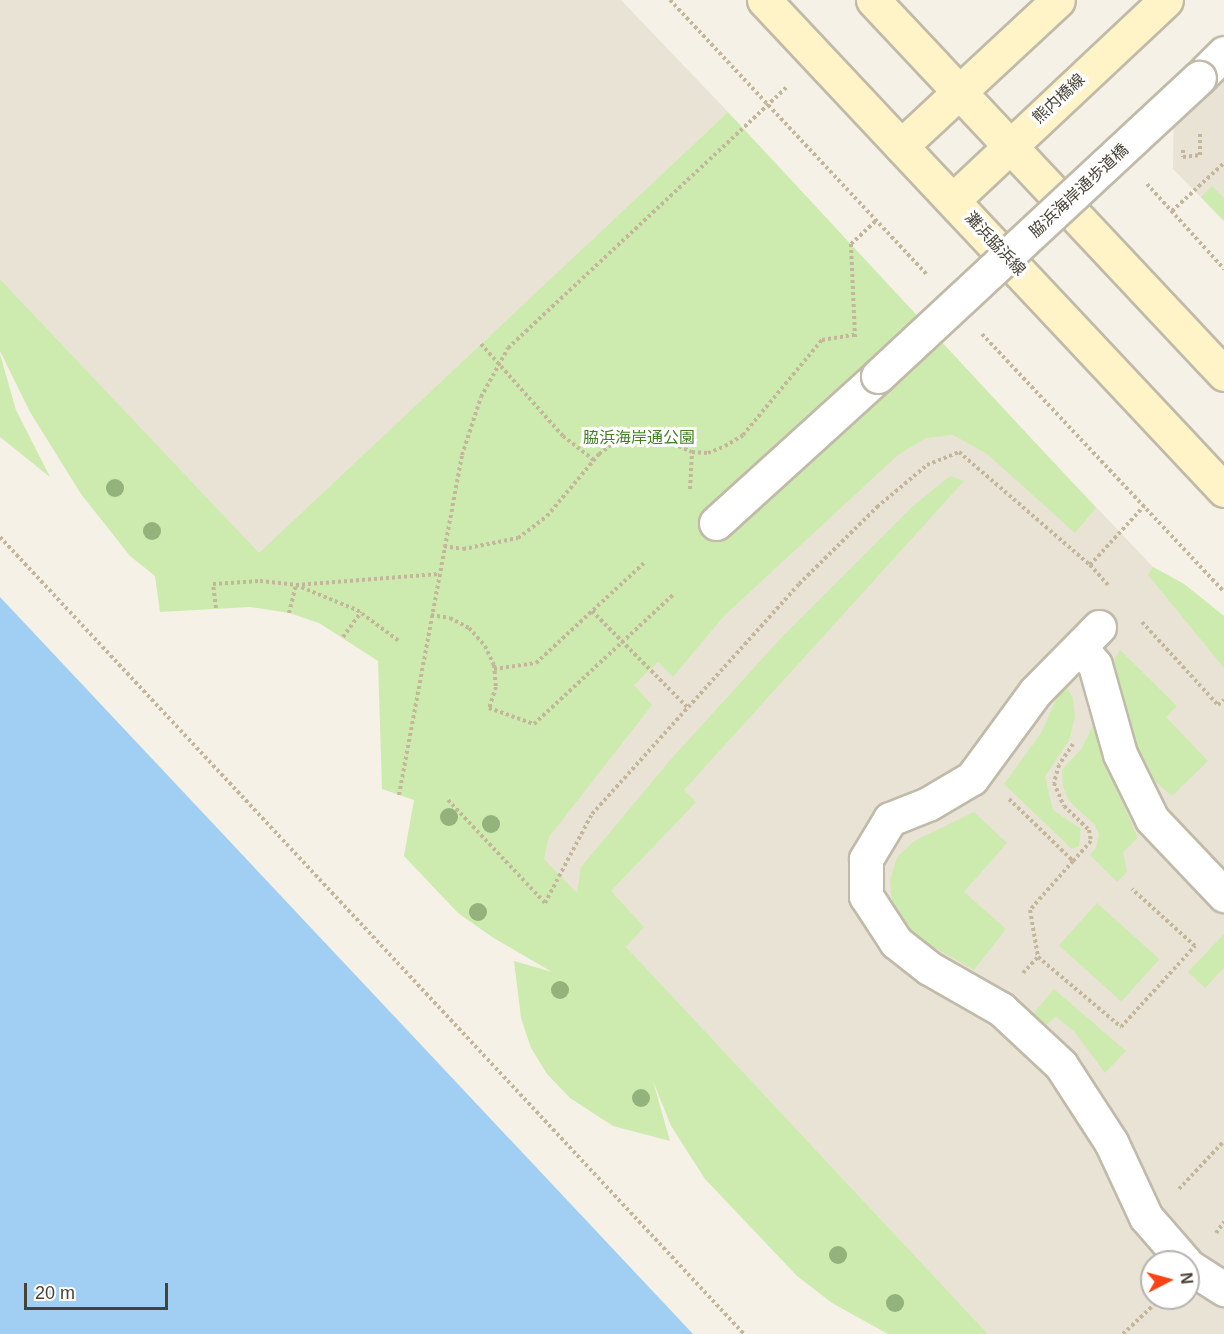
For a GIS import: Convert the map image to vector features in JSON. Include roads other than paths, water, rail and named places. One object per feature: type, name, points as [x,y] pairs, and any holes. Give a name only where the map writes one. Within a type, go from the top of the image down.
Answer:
[{"type":"street","name":"灘浜脇浜線","points":[[764,0],[1224,490]]},
{"type":"street","points":[[873,0],[1224,374]]},
{"type":"street","points":[[901,146],[1058,0]]},
{"type":"street","name":"熊内橋線","points":[[954,200],[1166,0]]},
{"type":"street","name":"脇浜海岸通歩道橋","points":[[716,523],[878,376],[1224,53]]},
{"type":"street","points":[[1175,1250],[1150,1221],[1111,1142],[1061,1065],[1001,1009],[929,968],[896,942],[866,896],[866,859],[890,819],[928,804],[972,778],[1035,692],[1089,637],[1120,754],[1152,819],[1224,895]]},
{"type":"street","points":[[1200,1274],[1224,1289]]},
{"type":"water","points":[[0,597],[693,1334],[0,1334]]},
{"type":"park label","name":"脇浜海岸通公園","points":[[639,438]]}]
